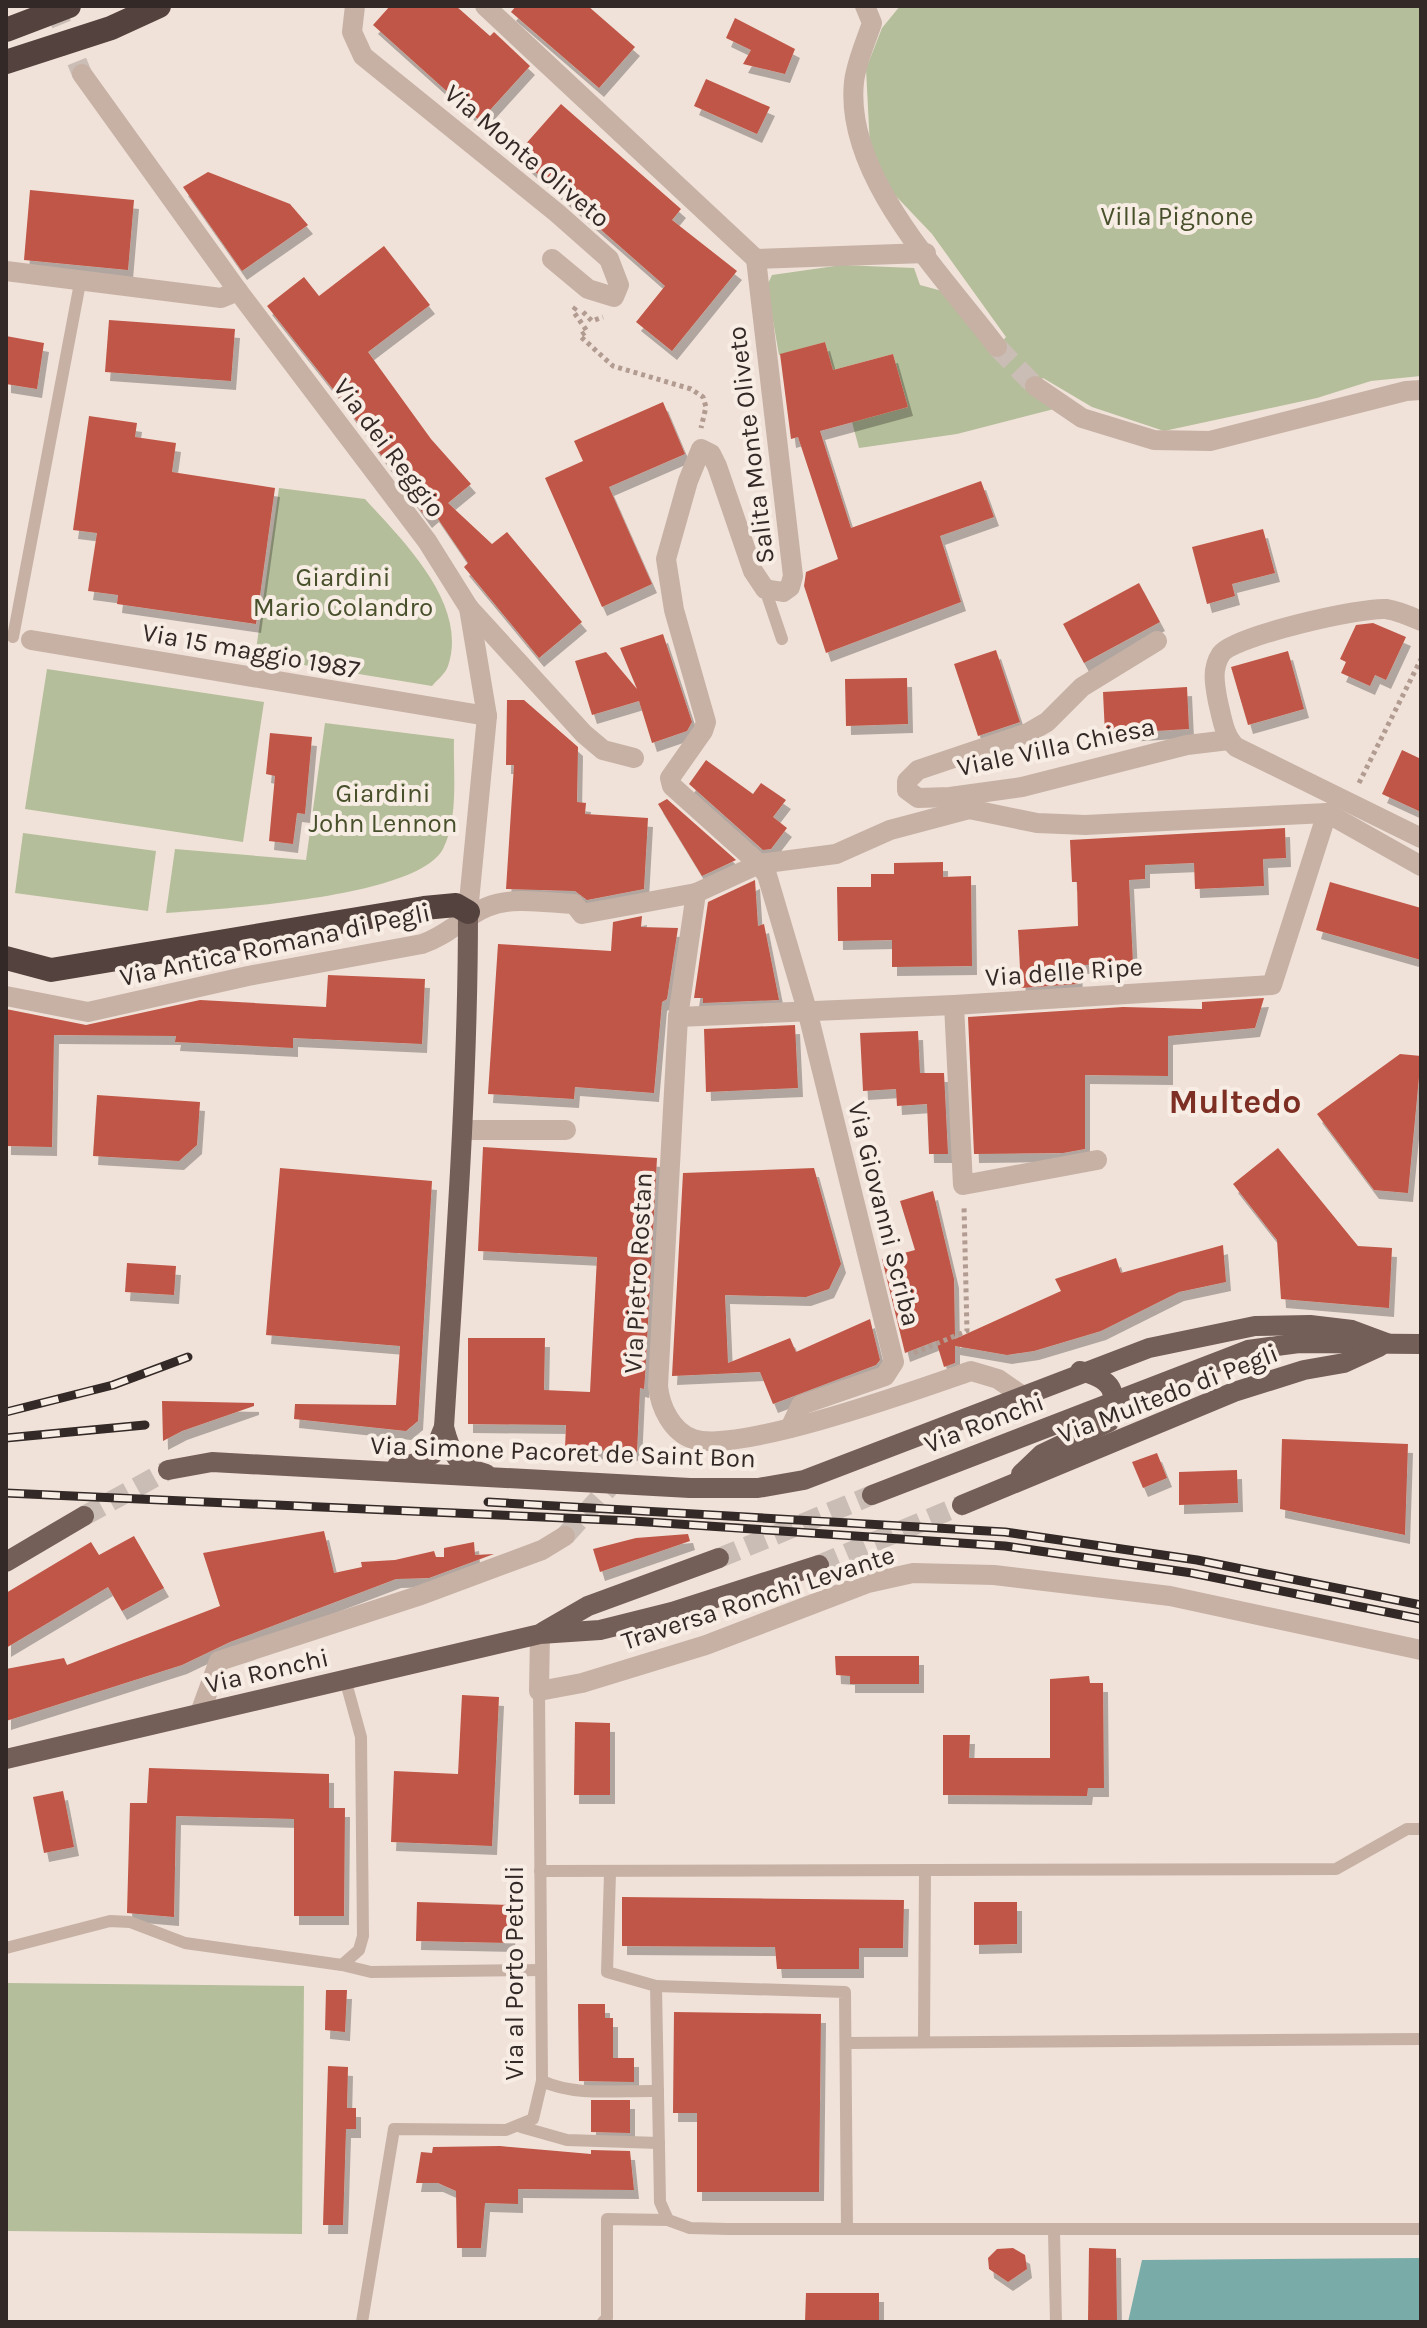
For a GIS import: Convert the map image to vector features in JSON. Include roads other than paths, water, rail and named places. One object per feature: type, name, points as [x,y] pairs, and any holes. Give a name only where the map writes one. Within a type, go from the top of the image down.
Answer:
[{"type":"highway","points":[[6,30],[69,6]]},
{"type":"highway","points":[[6,62],[111,28],[159,6]]},
{"type":"highway","points":[[6,958],[51,970],[424,908],[456,905],[468,916]]},
{"type":"main road","points":[[368,1470],[413,1464],[433,1454],[444,1427],[463,1130],[470,963],[468,916]]},
{"type":"main road","name":"Via Multedo di Pegli","points":[[1080,1371],[1149,1348],[1255,1326],[1310,1325],[1352,1330],[1387,1343]]},
{"type":"main road","name":"Via Multedo di Pegli","points":[[1116,1401],[1248,1350],[1299,1343],[1387,1343],[1420,1339]]},
{"type":"main road","name":"Via Multedo di Pegli","points":[[962,1505],[1234,1392],[1304,1370],[1344,1363],[1387,1343]]},
{"type":"main road","name":"Via Multedo di Pegli","points":[[1014,1481],[1042,1454],[1109,1422],[1116,1401],[1113,1390],[1098,1375],[1080,1371]]},
{"type":"main road","name":"Via Simone Pacoret de Saint Bon","points":[[168,1470],[212,1462],[690,1488],[773,1485],[804,1480],[1024,1397],[1080,1371]]},
{"type":"main road","name":"Via Ronchi","points":[[872,1495],[1116,1401]]},
{"type":"main road","points":[[444,1427],[451,1453],[474,1470],[504,1479]]},
{"type":"main road","points":[[6,1562],[84,1516]]},
{"type":"main road","name":"Via Ronchi","points":[[540,1634],[588,1606],[719,1558]]},
{"type":"main road","name":"Via Ronchi","points":[[6,1759],[540,1634],[600,1630],[672,1612],[819,1565]]},
{"type":"street","name":"Via Monte Oliveto","points":[[355,6],[352,32],[363,56],[609,259],[619,285],[614,297],[588,289],[552,259]]},
{"type":"street","points":[[485,6],[756,259],[926,253]]},
{"type":"street","points":[[865,6],[872,23],[854,81],[857,136],[878,189],[997,347]]},
{"type":"street","name":"Via dei Reggio","points":[[82,74],[238,291],[427,541],[469,608],[487,716],[468,916]]},
{"type":"street","name":"Salita Monte Oliveto","points":[[756,259],[793,576],[790,587],[783,592],[765,589],[753,571],[717,466],[711,454],[701,449],[688,481],[666,559],[674,610],[706,722],[670,778],[672,786],[759,864]]},
{"type":"street","points":[[6,271],[80,283],[221,298],[238,291]]},
{"type":"street","points":[[1035,386],[1082,418],[1154,440],[1210,441],[1406,391],[1421,390]]},
{"type":"street","points":[[469,608],[584,734],[603,750],[634,758]]},
{"type":"street","points":[[1327,813],[1417,865],[1420,837],[1247,754],[1229,740],[1214,684],[1217,661],[1230,645],[1321,619],[1375,609],[1398,611],[1421,621]]},
{"type":"street","name":"Via 15 maggio 1987","points":[[17,638],[487,716]]},
{"type":"street","name":"Viale Villa Chiesa","points":[[1157,641],[1082,687],[1047,722],[1028,733],[918,770],[907,781],[907,790],[918,798],[1022,787],[1187,745],[1229,740]]},
{"type":"street","name":"Via Antica Romana di Pegli","points":[[6,996],[88,1012],[248,976],[422,944],[442,938],[468,916],[487,907],[517,901],[574,904],[582,914],[696,893],[759,864],[836,854],[890,830],[969,809],[1037,823],[1085,825],[1327,813]]},
{"type":"street","name":"Via delle Ripe","points":[[678,1017],[954,1005],[1272,985],[1327,813]]},
{"type":"street","name":"Via Giovanni Scriba","points":[[759,864],[771,888],[807,1010],[894,1362],[885,1376],[801,1405],[790,1428]]},
{"type":"street","name":"Via Pietro Rostan","points":[[696,893],[678,1017],[660,1403],[674,1426],[690,1438],[706,1442],[790,1428],[971,1371],[998,1379],[1024,1397]]},
{"type":"street","points":[[954,1005],[963,1185],[1097,1160]]},
{"type":"street","points":[[463,1130],[566,1130]]},
{"type":"street","points":[[200,1713],[219,1661],[418,1596],[542,1550],[565,1536]]},
{"type":"street","name":"Traversa Ronchi Levante","points":[[539,1691],[582,1683],[706,1645],[868,1583],[913,1573],[994,1575],[1170,1596],[1421,1650]]},
{"type":"street","name":"Via al Porto Petroli","points":[[539,1691],[540,1634]]},
{"type":"lane","points":[[17,638],[80,283]]},
{"type":"lane","points":[[765,589],[782,639]]},
{"type":"lane","points":[[342,1965],[359,1950],[363,1936],[361,1737],[345,1679]]},
{"type":"lane","name":"Via al Porto Petroli","points":[[521,2127],[533,2119],[542,2081],[539,1691]]},
{"type":"lane","points":[[540,1871],[1336,1869],[1407,1829],[1421,1829]]},
{"type":"lane","points":[[924,2042],[925,1870]]},
{"type":"lane","points":[[610,1873],[607,1972],[656,1986],[845,1992],[847,2229]]},
{"type":"lane","points":[[6,1948],[110,1921],[130,1922],[185,1943],[342,1965],[371,1972],[540,1970]]},
{"type":"lane","points":[[656,1986],[660,2202],[668,2220]]},
{"type":"lane","points":[[847,2043],[1421,2039]]},
{"type":"lane","points":[[542,2081],[557,2088],[578,2090],[658,2091]]},
{"type":"lane","points":[[362,2322],[394,2129],[506,2130],[521,2127],[567,2140],[659,2143]]},
{"type":"lane","points":[[603,2322],[607,2318],[607,2219],[668,2220],[690,2228],[1054,2231],[1421,2229]]},
{"type":"lane","points":[[1054,2231],[1056,2322]]},
{"type":"water","points":[[1421,2258],[1421,2322],[1128,2322],[1142,2260]]},
{"type":"tunnel","points":[[54,6],[82,74]]},
{"type":"tunnel","points":[[997,347],[1035,386]]},
{"type":"tunnel","points":[[84,1516],[168,1470]]},
{"type":"tunnel","points":[[565,1536],[612,1484]]},
{"type":"tunnel","points":[[719,1558],[872,1495]]},
{"type":"tunnel","points":[[819,1565],[962,1505]]},
{"type":"railway","points":[[6,1412],[113,1385],[188,1357]]},
{"type":"railway","points":[[6,1438],[145,1425]]},
{"type":"railway","points":[[6,1493],[633,1521],[1005,1546],[1192,1573],[1421,1619]]},
{"type":"railway","points":[[488,1502],[1005,1532],[1197,1560],[1421,1605]]},
{"type":"district","name":"Multedo","points":[[1235,1102]]},
{"type":"park label","name":"Villa Pignone","points":[[1177,216]]},
{"type":"park label","name":"Giardini Mario Colandro","points":[[343,592]]},
{"type":"park label","name":"Giardini John Lennon","points":[[383,808]]}]
